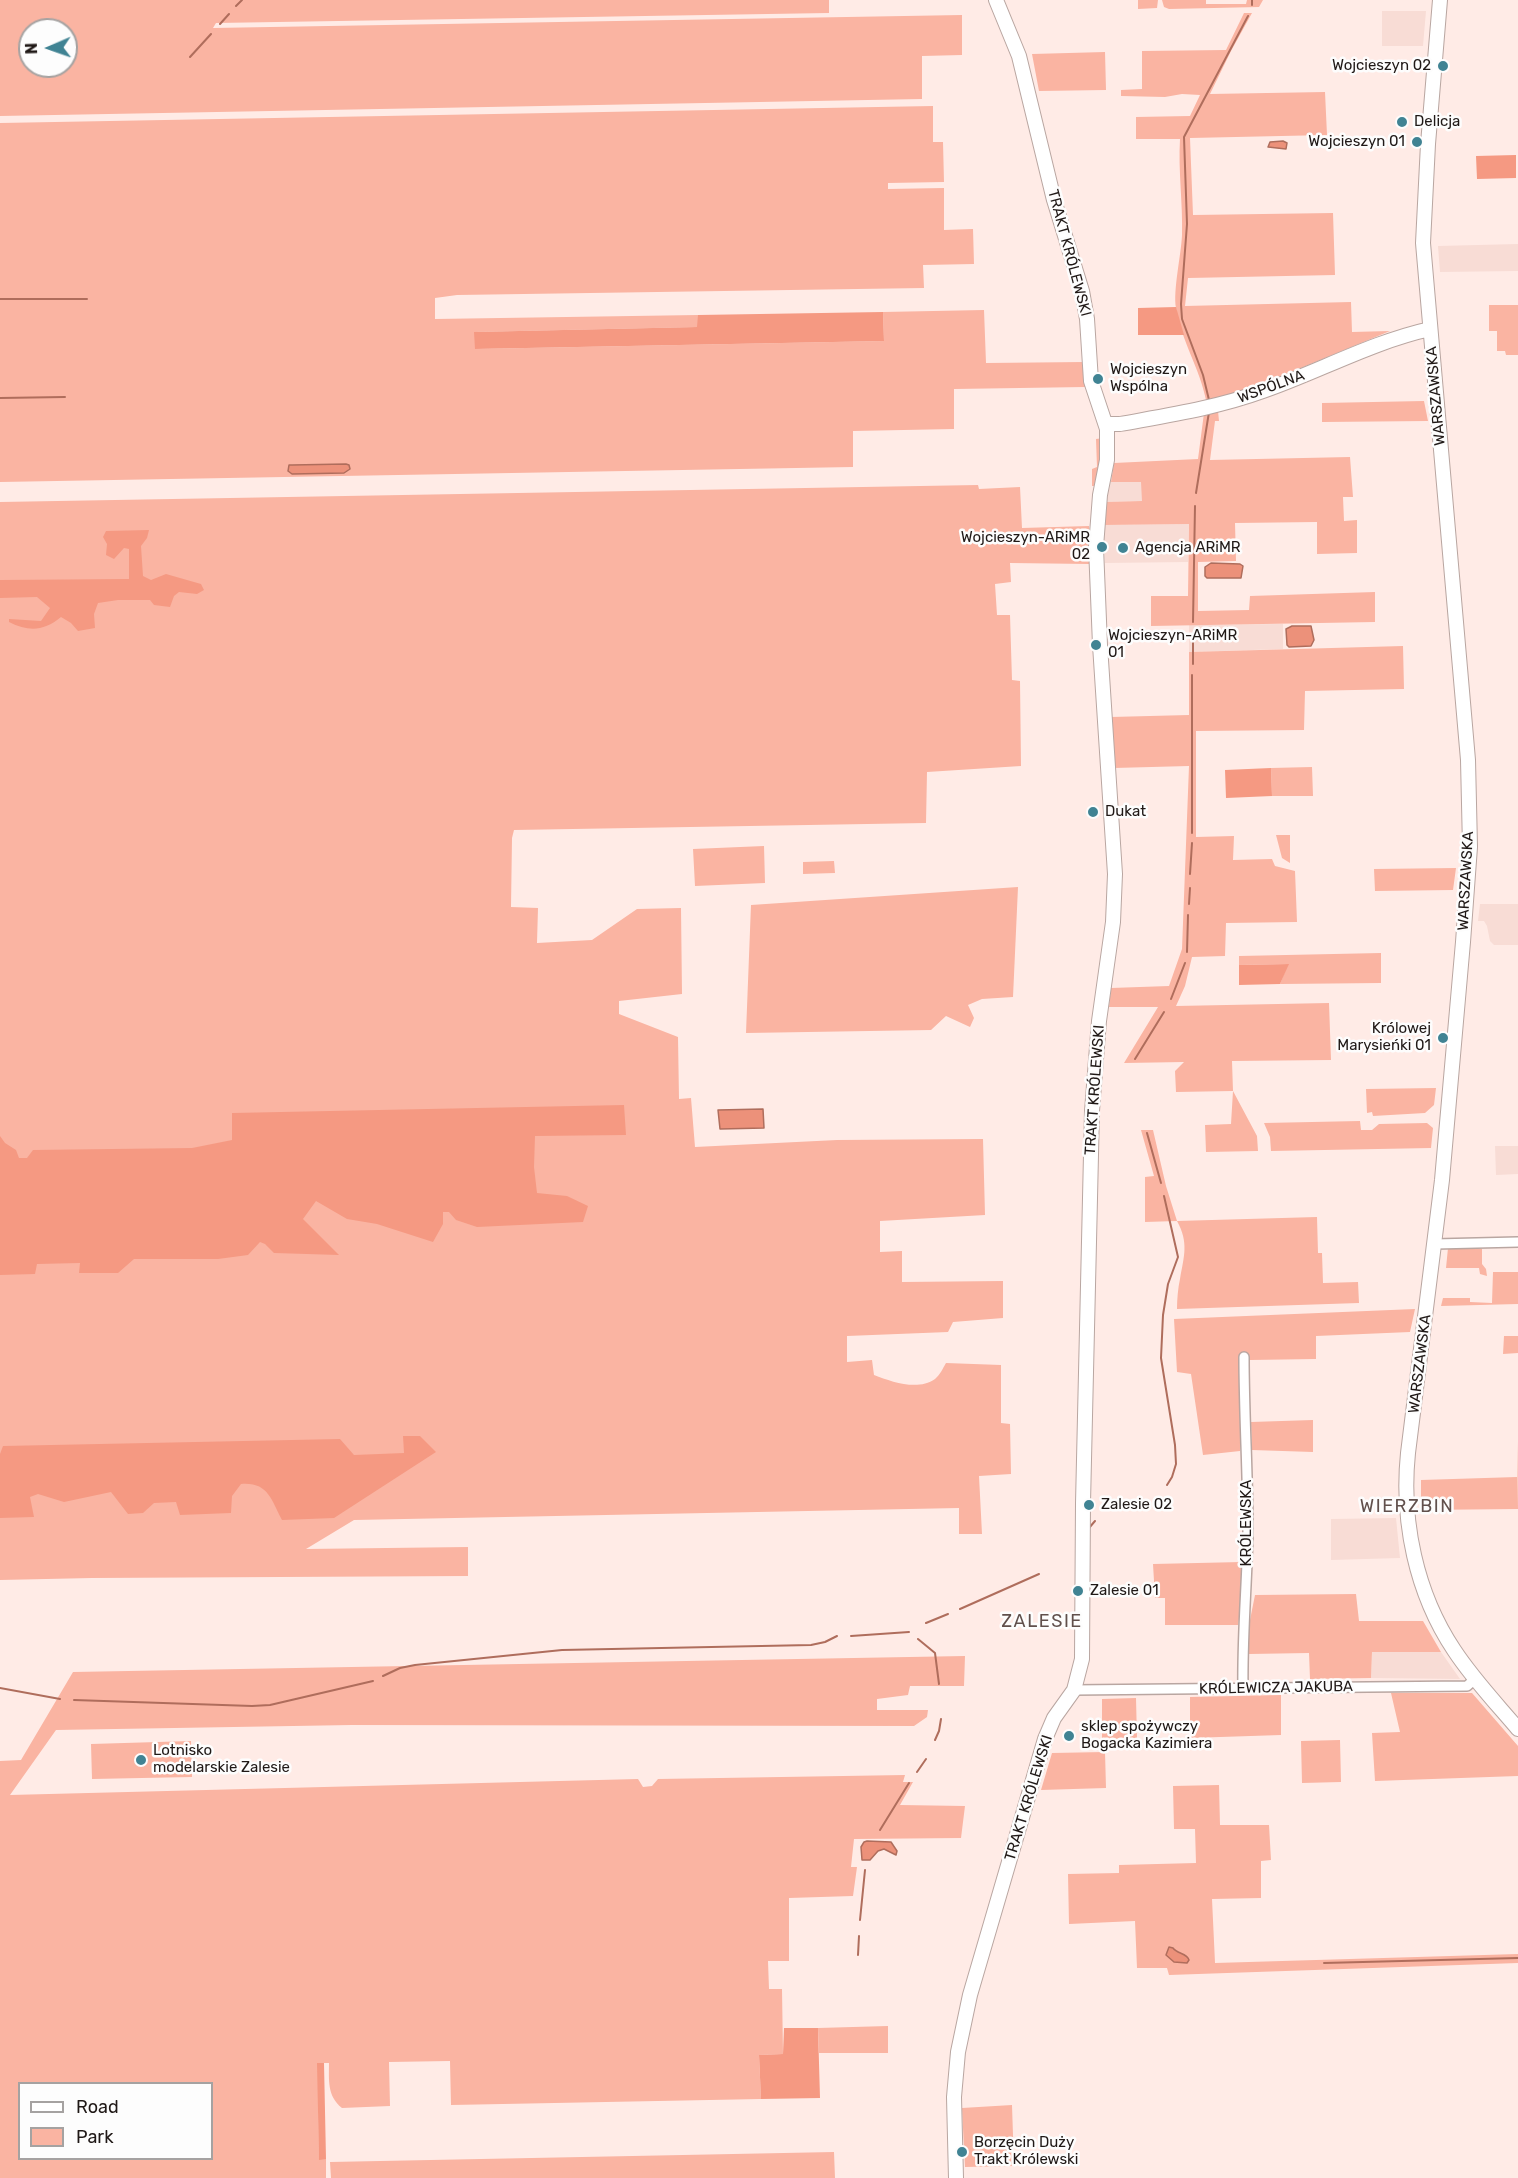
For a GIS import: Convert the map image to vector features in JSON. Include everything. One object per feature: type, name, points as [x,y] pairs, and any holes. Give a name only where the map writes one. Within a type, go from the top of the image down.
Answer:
[{"type":"street","name":"TRAKT KRÓLEWSKI","points":[[956,2178],[954,2097],[958,2052],[970,1995],[1045,1739],[1054,1718],[1074,1690],[1082,1659],[1083,1503],[1092,1111],[1099,1021],[1113,922],[1116,874],[1100,645],[1096,547],[1100,495],[1107,460],[1107,424],[1091,381],[1084,301],[1054,200],[1019,56],[996,0]]},
{"type":"street","name":"WARSZAWSKA","points":[[1440,0],[1422,243],[1470,805],[1470,847],[1435,1244],[1407,1463],[1407,1511],[1422,1584],[1443,1632],[1475,1679],[1518,1729]]},
{"type":"street","name":"WSPÓLNA","points":[[1107,424],[1218,405],[1263,391],[1400,338],[1430,329]]},
{"type":"street","points":[[1435,1244],[1518,1242]]},
{"type":"street","name":"KRÓLEWSKA","points":[[1243,1689],[1243,1621],[1247,1596],[1248,1540],[1244,1357]]},
{"type":"street","name":"KRÓLEWICZA JAKUBA","points":[[1074,1690],[1467,1686],[1475,1679]]},
{"type":"shaded area","points":[[1382,11],[1426,11],[1423,46],[1382,46]]},
{"type":"shaded area","points":[[1270,142],[1287,143],[1286,149],[1268,147]]},
{"type":"shaded area","points":[[1516,155],[1516,178],[1477,179],[1476,156]]},
{"type":"shaded area","points":[[1518,244],[1518,271],[1440,272],[1438,246]]},
{"type":"shaded area","points":[[1176,307],[1184,335],[1138,335],[1138,308]]},
{"type":"shaded area","points":[[883,312],[884,341],[475,349],[474,332],[697,327],[698,315]]},
{"type":"shaded area","points":[[346,464],[350,469],[344,473],[292,474],[288,471],[289,465]]},
{"type":"shaded area","points":[[1111,482],[1142,482],[1142,501],[1106,502]]},
{"type":"shaded area","points":[[1189,524],[1188,562],[1105,563],[1103,525]]},
{"type":"shaded area","points":[[149,530],[141,546],[143,576],[151,580],[166,574],[201,584],[204,590],[197,594],[179,592],[174,596],[170,607],[154,605],[150,600],[118,600],[98,603],[94,614],[95,628],[78,631],[61,617],[49,625],[30,629],[9,622],[9,619],[41,621],[50,608],[37,597],[0,598],[0,580],[129,579],[129,549],[124,548],[114,559],[106,555],[107,544],[103,537],[106,531]]},
{"type":"shaded area","points":[[1211,563],[1240,564],[1243,566],[1241,578],[1207,578],[1205,567]]},
{"type":"shaded area","points":[[1283,624],[1283,649],[1189,652],[1189,625]]},
{"type":"shaded area","points":[[1292,626],[1311,626],[1314,640],[1311,646],[1289,647],[1287,645],[1286,629]]},
{"type":"shaded area","points":[[1271,768],[1272,796],[1226,798],[1225,770]]},
{"type":"shaded area","points":[[1480,904],[1518,904],[1518,945],[1494,945],[1490,941],[1484,921],[1478,921]]},
{"type":"shaded area","points":[[1289,964],[1280,984],[1239,985],[1239,965]]},
{"type":"shaded area","points":[[624,1105],[626,1135],[535,1136],[534,1167],[537,1193],[567,1196],[588,1206],[583,1222],[477,1227],[456,1220],[449,1212],[443,1212],[443,1224],[433,1242],[377,1224],[347,1219],[316,1201],[303,1219],[339,1255],[274,1253],[260,1242],[248,1255],[218,1259],[134,1259],[118,1273],[79,1273],[80,1263],[37,1264],[35,1274],[0,1275],[0,1136],[5,1143],[16,1150],[19,1158],[27,1158],[33,1150],[192,1148],[232,1140],[232,1113]]},
{"type":"shaded area","points":[[763,1109],[764,1128],[720,1129],[718,1110]]},
{"type":"shaded area","points":[[1495,1146],[1518,1146],[1518,1174],[1496,1175]]},
{"type":"shaded area","points":[[403,1436],[420,1436],[436,1452],[334,1518],[282,1520],[268,1493],[257,1486],[241,1484],[232,1496],[231,1513],[180,1515],[176,1502],[154,1503],[143,1513],[128,1514],[111,1492],[64,1502],[38,1494],[30,1497],[34,1517],[0,1518],[0,1454],[3,1446],[340,1439],[354,1455],[404,1453]]},
{"type":"shaded area","points":[[1396,1518],[1400,1558],[1331,1560],[1331,1519]]},
{"type":"shaded area","points":[[1372,1652],[1441,1652],[1460,1679],[1371,1678]]},
{"type":"shaded area","points":[[867,1841],[891,1842],[897,1851],[896,1855],[884,1849],[878,1851],[870,1860],[862,1860],[861,1847]]},
{"type":"shaded area","points":[[1169,1947],[1186,1956],[1189,1960],[1187,1963],[1174,1962],[1166,1955]]},
{"type":"shaded area","points":[[784,2028],[818,2028],[820,2098],[761,2099],[759,2055],[783,2054]]},
{"type":"shaded area","points":[[317,2063],[324,2063],[326,2159],[319,2160]]},
{"type":"green space","points":[[0,0],[829,0],[829,13],[216,23],[213,28],[962,15],[962,55],[922,56],[922,99],[0,116]]},
{"type":"green space","points":[[1138,0],[1158,0],[1157,8],[1138,9]]},
{"type":"green space","points":[[1162,0],[1206,0],[1206,4],[1246,4],[1247,0],[1263,0],[1259,7],[1169,9],[1164,7]]},
{"type":"green space","points":[[1244,13],[1252,13],[1210,94],[1325,92],[1327,135],[1190,138],[1193,215],[1333,213],[1335,275],[1188,278],[1185,306],[1351,302],[1352,332],[1390,331],[1243,392],[1216,400],[1206,400],[1178,320],[1176,308],[1182,235],[1180,139],[1136,139],[1136,117],[1190,116],[1200,95],[1121,96],[1121,90],[1142,89],[1142,51],[1226,50]]},
{"type":"green space","points":[[1105,52],[1106,90],[1039,91],[1032,54]]},
{"type":"green space","points":[[933,106],[933,142],[943,142],[944,182],[888,183],[888,189],[944,188],[944,230],[973,229],[974,264],[923,265],[924,288],[457,295],[435,298],[435,319],[698,315],[698,327],[475,332],[475,349],[884,341],[883,312],[984,310],[986,363],[1084,362],[1085,387],[954,389],[954,429],[853,431],[853,467],[0,482],[0,123]]},
{"type":"green space","points":[[1489,305],[1518,305],[1518,355],[1506,355],[1505,351],[1497,351],[1497,331],[1489,331]]},
{"type":"green space","points":[[1424,401],[1428,421],[1322,422],[1322,403]]},
{"type":"green space","points":[[1218,411],[1219,421],[1215,421],[1210,460],[1350,457],[1353,497],[1343,497],[1344,521],[1357,520],[1357,553],[1317,554],[1317,522],[1235,523],[1236,561],[1198,562],[1198,611],[1249,610],[1250,596],[1375,592],[1375,622],[1151,626],[1151,596],[1188,596],[1189,524],[1103,525],[1106,502],[1142,501],[1141,482],[1111,482],[1114,463],[1198,459],[1204,413]]},
{"type":"green space","points":[[1104,438],[1097,486],[1092,486],[1092,469],[1097,467],[1096,439]]},
{"type":"green space","points":[[978,485],[979,489],[1020,487],[1022,528],[1089,526],[1090,564],[1010,563],[1011,582],[995,584],[997,615],[1010,615],[1012,680],[1020,681],[1021,766],[927,772],[926,823],[514,830],[511,907],[538,908],[537,943],[592,940],[637,909],[681,908],[682,994],[619,1001],[619,1014],[678,1037],[679,1099],[691,1098],[695,1147],[837,1140],[983,1139],[985,1215],[880,1221],[880,1252],[902,1251],[902,1282],[1003,1281],[1003,1318],[953,1322],[948,1332],[847,1336],[847,1362],[872,1360],[874,1375],[905,1384],[928,1383],[937,1377],[946,1363],[1001,1365],[1001,1423],[1010,1424],[1011,1474],[979,1476],[982,1534],[959,1534],[959,1508],[354,1520],[306,1549],[468,1547],[468,1576],[0,1580],[0,502]]},
{"type":"green space","points":[[1403,646],[1404,689],[1305,691],[1304,730],[1196,731],[1196,837],[1234,836],[1233,860],[1272,859],[1275,866],[1295,871],[1297,922],[1226,923],[1225,956],[1192,957],[1185,986],[1176,1006],[1329,1003],[1331,1060],[1232,1061],[1233,1091],[1176,1092],[1175,1071],[1184,1062],[1124,1063],[1158,1007],[1109,1007],[1111,988],[1169,986],[1182,949],[1189,766],[1114,768],[1111,717],[1189,715],[1189,652]]},
{"type":"green space","points":[[1312,767],[1313,796],[1272,796],[1271,768]]},
{"type":"green space","points":[[1276,835],[1290,835],[1290,863],[1282,858]]},
{"type":"green space","points":[[764,846],[765,883],[695,886],[693,849]]},
{"type":"green space","points":[[834,861],[835,873],[803,874],[803,862]]},
{"type":"green space","points":[[1456,868],[1453,890],[1375,891],[1374,869]]},
{"type":"green space","points":[[1018,887],[1013,997],[982,999],[968,1005],[974,1018],[970,1027],[946,1016],[931,1030],[746,1033],[751,905]]},
{"type":"green space","points":[[1381,953],[1381,983],[1280,984],[1288,964],[1239,965],[1239,956]]},
{"type":"green space","points":[[1436,1088],[1434,1105],[1425,1113],[1373,1116],[1372,1112],[1367,1113],[1366,1089]]},
{"type":"green space","points":[[1233,1091],[1257,1136],[1258,1151],[1206,1152],[1205,1125],[1231,1124]]},
{"type":"green space","points":[[1360,1121],[1361,1130],[1372,1130],[1379,1124],[1427,1123],[1433,1128],[1431,1148],[1271,1151],[1270,1137],[1264,1123]]},
{"type":"green space","points":[[1141,1130],[1153,1130],[1177,1221],[1145,1222],[1145,1177],[1154,1176]]},
{"type":"green space","points":[[1317,1217],[1318,1253],[1322,1253],[1323,1283],[1358,1282],[1359,1303],[1177,1309],[1184,1243],[1177,1221]]},
{"type":"green space","points":[[1448,1248],[1482,1249],[1482,1264],[1487,1276],[1480,1274],[1479,1268],[1446,1268]]},
{"type":"green space","points":[[1493,1272],[1518,1272],[1518,1304],[1441,1306],[1443,1298],[1470,1298],[1470,1302],[1492,1303]]},
{"type":"green space","points":[[1415,1309],[1410,1332],[1316,1336],[1316,1359],[1250,1360],[1244,1354],[1240,1451],[1203,1455],[1191,1374],[1177,1372],[1174,1319]]},
{"type":"green space","points":[[1504,1336],[1518,1336],[1518,1353],[1503,1354]]},
{"type":"green space","points":[[1313,1420],[1313,1452],[1252,1450],[1251,1422]]},
{"type":"green space","points":[[1517,1441],[1518,1509],[1421,1510],[1421,1480],[1517,1477]]},
{"type":"green space","points":[[1242,1562],[1243,1596],[1238,1625],[1165,1625],[1165,1598],[1155,1598],[1153,1564]]},
{"type":"green space","points":[[1356,1594],[1359,1621],[1423,1621],[1441,1652],[1372,1652],[1371,1678],[1310,1679],[1309,1653],[1249,1654],[1249,1625],[1255,1595]]},
{"type":"green space","points":[[965,1656],[964,1686],[910,1686],[908,1695],[877,1699],[877,1710],[928,1710],[927,1717],[914,1726],[352,1725],[56,1730],[10,1795],[638,1779],[643,1787],[652,1786],[658,1779],[905,1775],[903,1782],[913,1782],[900,1805],[965,1806],[961,1838],[854,1839],[851,1867],[857,1867],[853,1896],[789,1898],[789,1961],[768,1961],[769,1989],[782,1989],[783,2054],[759,2055],[761,2099],[451,2105],[450,2061],[389,2062],[390,2106],[342,2108],[331,2093],[329,2063],[318,2063],[319,2159],[326,2159],[326,2178],[0,2178],[0,1761],[21,1760],[73,1672]]},
{"type":"green space","points":[[1391,1693],[1472,1693],[1518,1746],[1518,1776],[1375,1781],[1372,1733],[1400,1732]]},
{"type":"green space","points":[[1281,1695],[1281,1735],[1190,1738],[1190,1697]]},
{"type":"green space","points":[[1136,1698],[1137,1739],[1127,1739],[1127,1745],[1102,1744],[1102,1699]]},
{"type":"green space","points":[[1340,1740],[1341,1782],[1302,1783],[1301,1741]]},
{"type":"green space","name":"Lotnisko modelarskie Zalesie","points":[[191,1741],[192,1777],[92,1779],[91,1744]]},
{"type":"green space","points":[[1105,1752],[1106,1788],[1041,1790],[1052,1753]]},
{"type":"green space","points":[[1219,1785],[1220,1825],[1269,1825],[1271,1860],[1261,1861],[1261,1898],[1212,1899],[1215,1963],[1518,1954],[1518,1963],[1169,1975],[1167,1968],[1137,1968],[1135,1921],[1069,1924],[1068,1874],[1119,1873],[1119,1865],[1196,1863],[1195,1829],[1174,1829],[1173,1786]]},
{"type":"green space","points":[[888,2026],[888,2053],[819,2053],[818,2028]]},
{"type":"green space","points":[[1012,2105],[1014,2166],[965,2167],[962,2108]]},
{"type":"green space","points":[[834,2152],[835,2178],[331,2178],[330,2162]]},
{"type":"waterway","points":[[236,6],[242,0]]},
{"type":"waterway","points":[[1252,0],[1252,5]]},
{"type":"waterway","points":[[220,24],[229,14]]},
{"type":"waterway","points":[[1209,400],[1203,375],[1182,319],[1187,224],[1184,137],[1248,16]]},
{"type":"waterway","points":[[190,57],[211,34]]},
{"type":"waterway","points":[[0,299],[87,299]]},
{"type":"waterway","points":[[0,398],[65,397]]},
{"type":"waterway","points":[[1196,493],[1209,412]]},
{"type":"waterway","points":[[1193,622],[1195,506]]},
{"type":"waterway","points":[[1193,635],[1193,664]]},
{"type":"waterway","points":[[1192,675],[1192,833]]},
{"type":"waterway","points":[[1190,874],[1192,843]]},
{"type":"waterway","points":[[1189,904],[1190,888]]},
{"type":"waterway","points":[[1187,952],[1188,915]]},
{"type":"waterway","points":[[1171,999],[1185,963]]},
{"type":"waterway","points":[[1135,1059],[1164,1012]]},
{"type":"waterway","points":[[1147,1133],[1161,1183]]},
{"type":"waterway","points":[[1164,1196],[1178,1257],[1168,1284],[1163,1315],[1161,1358],[1176,1464],[1167,1485]]},
{"type":"waterway","points":[[1089,1528],[1095,1521]]},
{"type":"waterway","points":[[960,1609],[1039,1574]]},
{"type":"waterway","points":[[926,1623],[948,1614]]},
{"type":"waterway","points":[[851,1636],[909,1632]]},
{"type":"waterway","points":[[383,1676],[400,1668],[415,1665],[562,1650],[811,1645],[837,1636]]},
{"type":"waterway","points":[[918,1639],[935,1653],[939,1684]]},
{"type":"waterway","points":[[74,1700],[270,1705],[373,1681]]},
{"type":"waterway","points":[[0,1688],[60,1699]]},
{"type":"waterway","points":[[935,1740],[941,1719]]},
{"type":"waterway","points":[[917,1772],[926,1759]]},
{"type":"waterway","points":[[880,1830],[909,1783]]},
{"type":"waterway","points":[[860,1920],[865,1870]]},
{"type":"waterway","points":[[858,1955],[859,1936]]},
{"type":"waterway","points":[[1324,1963],[1518,1958]]},
{"type":"place","name":"Wojcieszyn 02","points":[[1443,66]]},
{"type":"place","name":"Delicja","points":[[1402,122]]},
{"type":"place","name":"Wojcieszyn 01","points":[[1417,142]]},
{"type":"place","name":"Wojcieszyn Wspólna","points":[[1098,379]]},
{"type":"place","name":"Wojcieszyn-ARiMR 02","points":[[1102,547]]},
{"type":"place","name":"Agencja ARiMR","points":[[1123,548]]},
{"type":"place","name":"Wojcieszyn-ARiMR 01","points":[[1096,645]]},
{"type":"place","name":"Dukat","points":[[1093,812]]},
{"type":"place","name":"Królowej Marysieńki 01","points":[[1443,1038]]},
{"type":"place","name":"Zalesie 02","points":[[1089,1505]]},
{"type":"place","name":"Zalesie 01","points":[[1078,1591]]},
{"type":"place","name":"sklep spożywczy Bogacka Kazimiera","points":[[1069,1736]]},
{"type":"place","name":"Lotnisko modelarskie Zalesie","points":[[141,1760]]},
{"type":"place","name":"Borzęcin Duży Trakt Królewski","points":[[962,2152]]},
{"type":"district","name":"WIERZBIN","points":[[1407,1507]]},
{"type":"district","name":"ZALESIE","points":[[1042,1622]]}]
